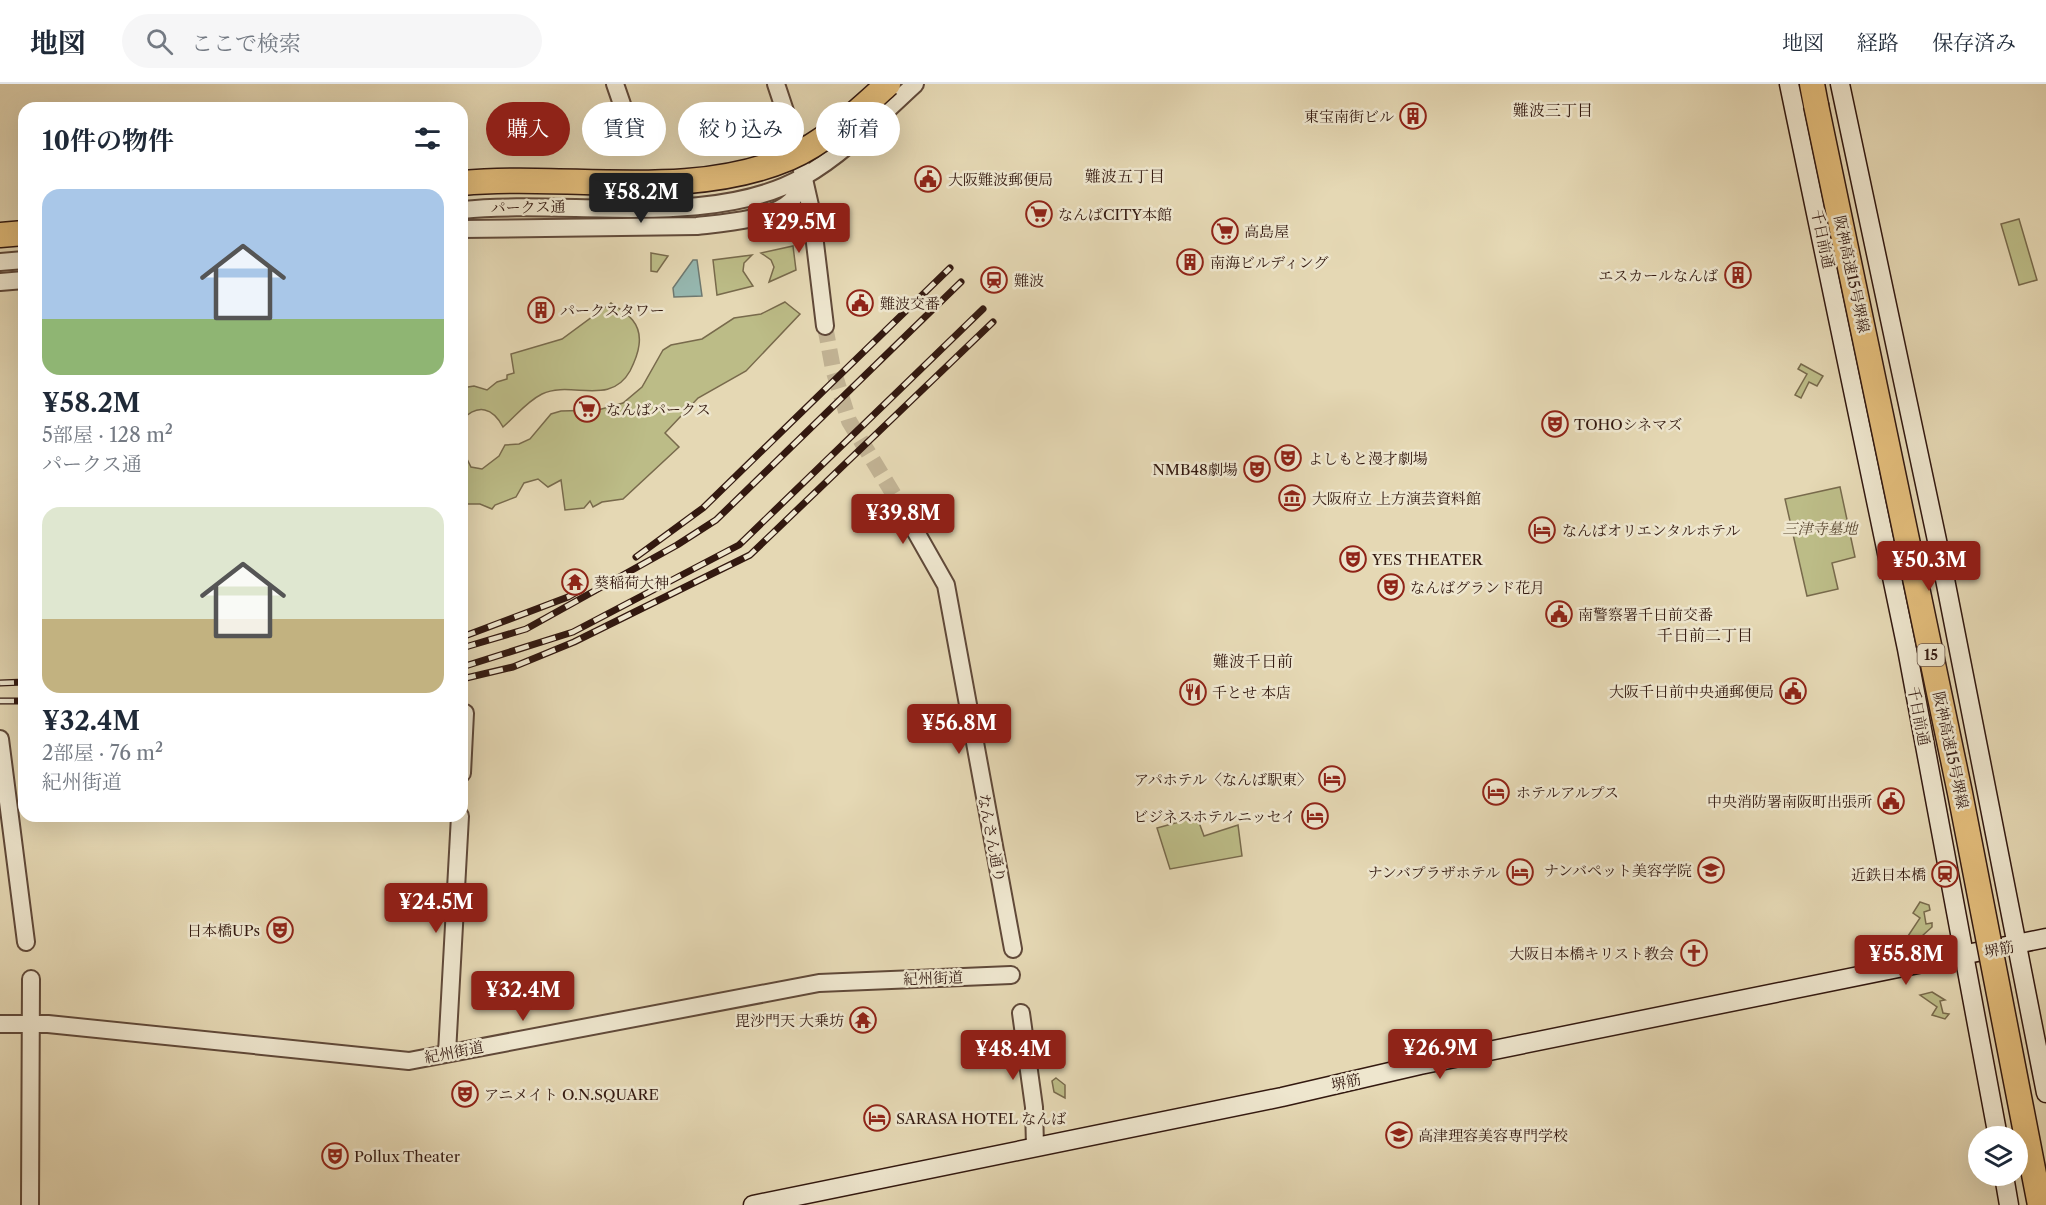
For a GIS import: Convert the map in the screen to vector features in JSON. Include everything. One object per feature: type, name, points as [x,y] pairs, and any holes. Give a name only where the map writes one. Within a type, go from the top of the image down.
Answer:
[{"type":"highway","points":[[468,183],[664,181],[727,176],[758,169],[790,157],[815,144],[888,84]]},
{"type":"highway","name":"阪神高速15号堺線","points":[[1814,91],[1960,793],[2039,1199]]},
{"type":"highway","points":[[0,235],[18,234]]},
{"type":"main road","name":"千日前通","points":[[1789,84],[1851,370],[1966,956],[1996,1126]]},
{"type":"main road","points":[[1840,84],[1942,564],[2046,1093]]},
{"type":"main road","name":"堺筋","points":[[753,1205],[1282,1097],[1420,1065],[2046,939]]},
{"type":"main road","points":[[2006,1186],[2009,1205]]},
{"type":"street","points":[[615,84],[621,102]]},
{"type":"street","points":[[776,84],[805,177],[825,326]]},
{"type":"street","name":"パークス通","points":[[468,210],[707,205],[759,196],[805,177],[870,125],[915,84]]},
{"type":"street","name":"パークス通","points":[[468,229],[697,226],[724,223],[751,218],[791,201],[805,177]]},
{"type":"street","points":[[0,262],[18,260]]},
{"type":"street","points":[[0,282],[18,280]]},
{"type":"street","name":"なんさん通り","points":[[909,518],[946,585],[1013,949]]},
{"type":"street","points":[[0,739],[26,942]]},
{"type":"street","points":[[447,1053],[460,822]]},
{"type":"street","name":"紀州街道","points":[[0,1024],[32,1023],[409,1061],[819,983],[1011,975]]},
{"type":"street","points":[[30,1205],[31,979]]},
{"type":"street","points":[[1021,1013],[1034,1107],[1035,1146]]},
{"type":"green space","points":[[2019,219],[2037,280],[2019,285],[2001,224]]},
{"type":"green space","points":[[793,246],[796,270],[769,282],[774,267],[771,260],[761,253]]},
{"type":"green space","points":[[651,253],[668,256],[657,272],[651,271]]},
{"type":"green space","points":[[752,255],[744,263],[743,271],[753,286],[717,295],[713,260]]},
{"type":"green space","points":[[785,302],[800,314],[746,371],[698,398],[665,433],[679,447],[623,499],[602,502],[593,507],[590,501],[584,508],[565,510],[561,480],[548,487],[538,479],[524,483],[516,497],[495,505],[492,509],[480,504],[468,504],[468,461],[471,467],[482,469],[499,456],[505,445],[519,444],[530,439],[551,414],[561,411],[598,410],[623,403],[642,387],[663,350],[671,345],[702,339],[734,318],[761,314]]},
{"type":"green space","points":[[611,303],[632,320],[639,337],[638,348],[630,371],[622,382],[612,388],[589,391],[553,390],[536,397],[503,427],[495,416],[485,410],[474,411],[468,415],[468,387],[474,386],[487,390],[497,382],[507,379],[507,375],[514,373],[511,354],[562,339]]},
{"type":"green space","points":[[1801,364],[1823,376],[1817,386],[1809,382],[1801,398],[1795,395],[1807,374],[1798,369]]},
{"type":"green space","name":"三津寺墓地","points":[[1840,487],[1855,557],[1832,563],[1838,589],[1807,596],[1785,499]]},
{"type":"green space","points":[[1197,817],[1204,836],[1238,825],[1242,856],[1170,869],[1157,828]]},
{"type":"green space","points":[[1920,902],[1929,905],[1930,910],[1924,912],[1926,924],[1932,923],[1932,927],[1922,936],[1908,936],[1920,918],[1913,913]]},
{"type":"green space","points":[[1932,992],[1945,1000],[1940,1001],[1943,1013],[1949,1014],[1945,1019],[1932,1015],[1937,1007],[1920,995]]},
{"type":"green space","points":[[1056,1078],[1065,1085],[1065,1098],[1054,1092],[1052,1081]]},
{"type":"water","points":[[693,260],[697,260],[702,296],[674,297],[673,288]]},
{"type":"tunnel","points":[[825,326],[833,369],[849,421],[908,518]]},
{"type":"railway","points":[[636,557],[703,508],[950,268]]},
{"type":"railway","points":[[468,646],[526,629],[677,545],[716,520],[961,282]]},
{"type":"railway","points":[[468,665],[573,632],[739,545],[983,309]]},
{"type":"railway","points":[[468,678],[513,667],[574,642],[750,555],[993,322]]},
{"type":"railway","points":[[468,635],[568,597],[582,589]]},
{"type":"railway","points":[[0,683],[18,682]]},
{"type":"railway","points":[[0,701],[18,701]]},
{"type":"place","name":"東宝南街ビル","points":[[1413,116]]},
{"type":"place","name":"大阪難波郵便局","points":[[928,179]]},
{"type":"place","name":"なんばCITY本館","points":[[1039,214]]},
{"type":"place","name":"高島屋","points":[[1225,231]]},
{"type":"place","name":"南海ビルディング","points":[[1190,262]]},
{"type":"place","name":"エスカールなんば","points":[[1738,275]]},
{"type":"place","name":"難波","points":[[994,280]]},
{"type":"place","name":"難波交番","points":[[860,303]]},
{"type":"place","name":"パークスタワー","points":[[541,310]]},
{"type":"place","name":"なんばパークス","points":[[587,409]]},
{"type":"place","name":"TOHOシネマズ","points":[[1555,424]]},
{"type":"place","name":"よしもと漫才劇場","points":[[1288,458]]},
{"type":"place","name":"NMB48劇場","points":[[1257,469]]},
{"type":"place","name":"大阪府立 上方演芸資料館","points":[[1292,498]]},
{"type":"place","name":"なんばオリエンタルホテル","points":[[1542,530]]},
{"type":"place","name":"YES THEATER","points":[[1353,559]]},
{"type":"place","name":"葵稲荷大神","points":[[575,582]]},
{"type":"place","name":"なんばグランド花月","points":[[1391,587]]},
{"type":"place","name":"南警察署千日前交番","points":[[1559,614]]},
{"type":"place","name":"大阪千日前中央通郵便局","points":[[1793,691]]},
{"type":"place","name":"千とせ 本店","points":[[1193,692]]},
{"type":"place","name":"アパホテル〈なんば駅東〉","points":[[1332,779]]},
{"type":"place","name":"ホテルアルプス","points":[[1496,792]]},
{"type":"place","name":"中央消防署南阪町出張所","points":[[1891,801]]},
{"type":"place","name":"ビジネスホテルニッセイ","points":[[1315,816]]},
{"type":"place","name":"ナンバペット美容学院","points":[[1711,870]]},
{"type":"place","name":"ナンバプラザホテル","points":[[1520,872]]},
{"type":"place","name":"近鉄日本橋","points":[[1945,874]]},
{"type":"place","name":"日本橋UPs","points":[[280,930]]},
{"type":"place","name":"大阪日本橋キリスト教会","points":[[1694,953]]},
{"type":"place","name":"毘沙門天 大乗坊","points":[[863,1020]]},
{"type":"place","name":"アニメイト O.N.SQUARE","points":[[465,1094]]},
{"type":"place","name":"SARASA HOTEL なんば","points":[[877,1118]]},
{"type":"place","name":"高津理容美容専門学校","points":[[1399,1135]]},
{"type":"place","name":"Pollux Theater","points":[[335,1156]]},
{"type":"district","name":"難波三丁目","points":[[1553,110]]},
{"type":"district","name":"難波五丁目","points":[[1125,176]]},
{"type":"district","name":"千日前二丁目","points":[[1705,635]]},
{"type":"district","name":"難波千日前","points":[[1253,661]]}]
